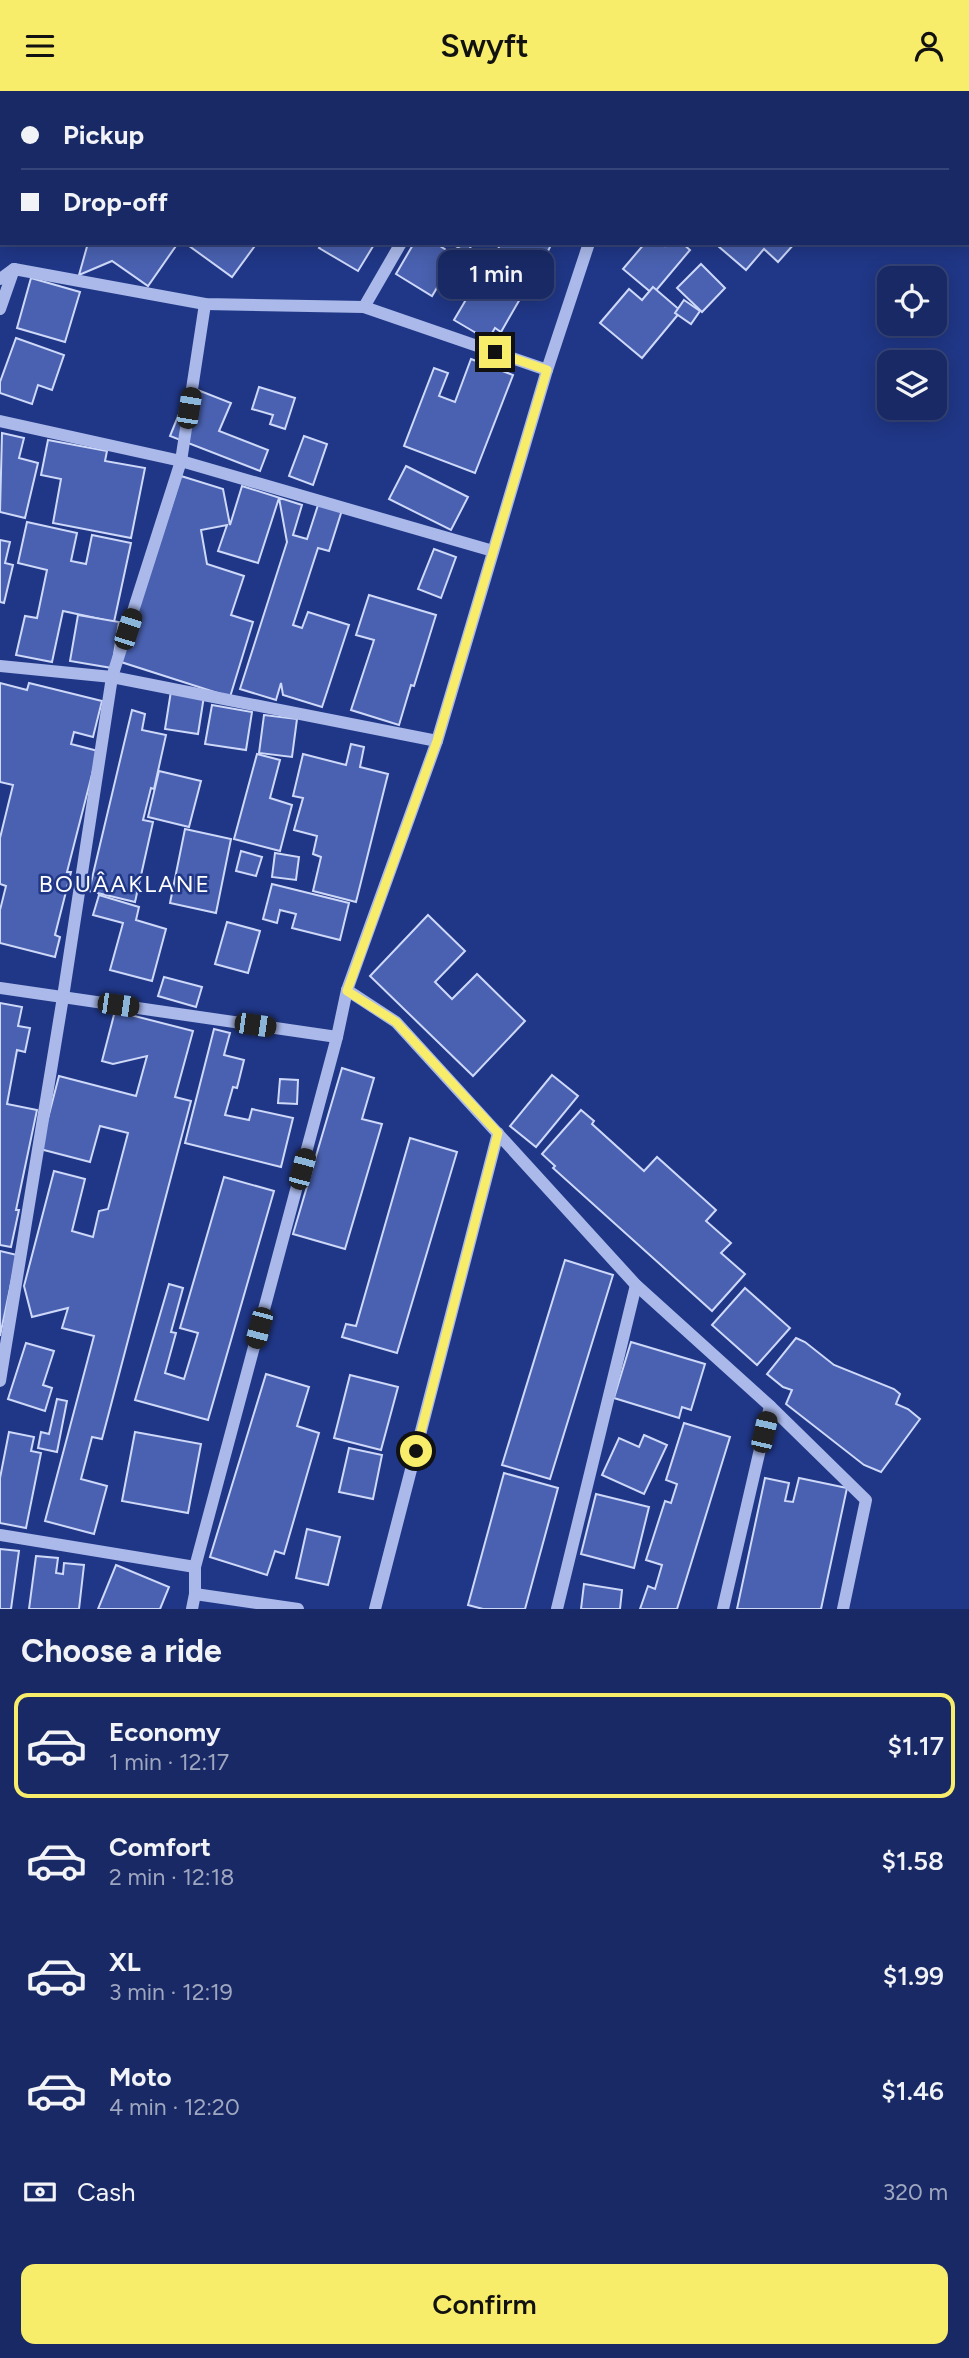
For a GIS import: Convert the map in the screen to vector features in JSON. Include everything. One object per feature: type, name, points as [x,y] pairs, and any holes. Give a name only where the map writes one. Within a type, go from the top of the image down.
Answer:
[{"type":"street","points":[[364,307],[400,245]]},
{"type":"street","points":[[192,1609],[195,1567],[347,991],[437,741],[547,370],[588,245]]},
{"type":"street","points":[[0,279],[14,269],[205,304],[364,307],[547,370]]},
{"type":"street","points":[[0,309],[14,269]]},
{"type":"street","points":[[0,1381],[113,677],[181,461],[205,304]]},
{"type":"street","points":[[0,421],[181,461],[493,551]]},
{"type":"street","points":[[0,666],[113,677],[437,741]]},
{"type":"street","points":[[0,988],[337,1037]]},
{"type":"street","points":[[347,991],[396,1022],[636,1285],[770,1406],[866,1500],[843,1609]]},
{"type":"street","points":[[374,1609],[498,1133]]},
{"type":"street","points":[[557,1609],[636,1285]]},
{"type":"street","points":[[723,1609],[770,1406]]},
{"type":"street","points":[[0,1535],[195,1567]]},
{"type":"street","points":[[195,1594],[298,1609]]},
{"type":"building","points":[[87,245],[177,245],[148,286],[112,261],[79,275]]},
{"type":"building","points":[[188,245],[256,245],[232,277]]},
{"type":"building","points":[[321,245],[374,245],[358,271],[319,248]]},
{"type":"building","points":[[413,245],[438,245],[456,256],[432,296],[396,274]]},
{"type":"building","points":[[454,245],[472,245],[467,253]]},
{"type":"building","points":[[500,245],[551,245],[530,287],[489,267]]},
{"type":"building","points":[[643,245],[684,245],[690,250],[653,294],[623,269]]},
{"type":"building","points":[[793,245],[778,262],[764,249],[746,270],[718,246]]},
{"type":"building","points":[[476,254],[486,259],[476,276],[467,271]]},
{"type":"building","points":[[701,264],[725,288],[702,312],[677,288]]},
{"type":"building","points":[[484,269],[524,292],[501,332],[495,328],[488,340],[454,320]]},
{"type":"building","points":[[31,278],[80,292],[65,342],[17,328]]},
{"type":"building","points":[[653,287],[681,311],[642,358],[600,323],[629,289],[642,300]]},
{"type":"building","points":[[684,300],[700,311],[691,324],[675,313]]},
{"type":"building","points":[[16,338],[64,355],[52,390],[38,385],[32,404],[0,393],[0,382]]},
{"type":"building","points":[[471,359],[513,375],[475,473],[404,446],[434,368],[448,373],[439,396],[455,402]]},
{"type":"building","points":[[190,387],[231,403],[219,431],[268,450],[260,471],[170,436]]},
{"type":"building","points":[[259,387],[295,398],[285,429],[270,424],[273,415],[252,409]]},
{"type":"building","points":[[2,433],[24,438],[19,458],[38,463],[25,518],[0,512]]},
{"type":"building","points":[[304,436],[327,444],[313,485],[289,476]]},
{"type":"building","points":[[48,440],[107,451],[105,461],[145,468],[131,538],[53,523],[61,479],[41,475]]},
{"type":"building","points":[[406,466],[468,497],[451,530],[389,499]]},
{"type":"building","points":[[181,476],[223,489],[230,525],[242,486],[302,505],[293,535],[307,539],[319,502],[342,510],[329,551],[318,548],[293,625],[302,628],[308,612],[349,625],[322,707],[283,695],[281,683],[276,700],[240,689],[287,542],[279,498],[258,563],[218,551],[227,525],[201,530],[207,564],[244,576],[231,615],[253,622],[230,697],[121,662]]},
{"type":"building","points":[[27,522],[77,533],[71,561],[86,564],[92,535],[131,543],[114,622],[63,611],[52,662],[16,655],[25,616],[37,618],[47,570],[18,563]]},
{"type":"building","points":[[0,540],[10,542],[5,563],[13,565],[4,603],[0,602]]},
{"type":"building","points":[[434,549],[456,557],[441,598],[418,589]]},
{"type":"building","points":[[369,595],[436,615],[399,725],[351,710],[374,640],[356,635]]},
{"type":"building","points":[[78,615],[119,622],[112,668],[70,661]]},
{"type":"building","points":[[0,683],[27,690],[29,683],[102,701],[93,737],[74,732],[71,744],[98,751],[67,872],[71,872],[55,935],[60,937],[55,957],[0,943],[0,910],[6,886],[0,884],[0,838],[13,785],[0,782]]},
{"type":"building","points":[[171,691],[204,696],[198,734],[165,729]]},
{"type":"building","points":[[212,705],[252,712],[246,750],[205,744]]},
{"type":"building","points":[[132,710],[145,714],[142,730],[166,735],[154,789],[151,788],[143,820],[153,822],[135,902],[89,891]]},
{"type":"building","points":[[264,715],[297,719],[292,757],[259,753]]},
{"type":"building","points":[[351,744],[364,747],[360,767],[388,774],[356,902],[313,891],[321,857],[313,854],[317,836],[294,830],[303,798],[293,796],[303,754],[346,765]]},
{"type":"building","points":[[257,754],[280,760],[270,798],[292,805],[280,851],[234,839]]},
{"type":"building","points":[[159,771],[201,781],[189,827],[148,817]]},
{"type":"building","points":[[185,829],[231,839],[216,913],[170,903]]},
{"type":"building","points":[[241,851],[262,857],[256,876],[236,871]]},
{"type":"building","points":[[275,853],[299,857],[296,880],[272,877]]},
{"type":"building","points":[[272,884],[349,903],[340,940],[292,928],[296,914],[280,910],[277,923],[263,919]]},
{"type":"building","points":[[99,895],[139,907],[136,920],[166,929],[152,981],[110,970],[123,923],[93,915]]},
{"type":"building","points":[[428,915],[465,951],[435,982],[452,999],[477,974],[525,1021],[473,1076],[370,976]]},
{"type":"building","points":[[227,922],[260,931],[248,973],[215,964]]},
{"type":"building","points":[[164,977],[202,987],[196,1007],[158,996]]},
{"type":"building","points":[[0,1003],[22,1007],[18,1026],[30,1028],[25,1052],[17,1050],[7,1104],[37,1110],[11,1247],[0,1245]]},
{"type":"building","points":[[115,1011],[193,1031],[175,1097],[191,1101],[102,1439],[92,1437],[81,1479],[107,1486],[94,1534],[45,1521],[94,1336],[62,1328],[68,1308],[32,1317],[24,1286],[54,1171],[85,1179],[72,1231],[93,1237],[99,1211],[108,1209],[128,1133],[100,1126],[90,1162],[40,1149],[59,1076],[136,1096],[147,1056],[113,1064],[102,1061]]},
{"type":"building","points":[[214,1029],[230,1033],[224,1055],[244,1060],[237,1088],[233,1087],[225,1115],[249,1120],[252,1109],[293,1118],[281,1167],[185,1143]]},
{"type":"building","points":[[342,1068],[374,1078],[362,1119],[382,1124],[345,1249],[293,1234]]},
{"type":"building","points":[[552,1075],[578,1096],[536,1147],[510,1126]]},
{"type":"building","points":[[280,1079],[298,1080],[297,1104],[278,1103]]},
{"type":"building","points":[[581,1110],[594,1121],[592,1124],[644,1171],[657,1157],[716,1210],[706,1221],[731,1243],[721,1253],[745,1274],[712,1311],[553,1168],[555,1166],[542,1154]]},
{"type":"building","points":[[410,1138],[457,1152],[397,1353],[342,1337],[346,1324],[356,1326]]},
{"type":"building","points":[[224,1177],[274,1191],[208,1420],[135,1400],[169,1284],[183,1288],[171,1332],[176,1333],[165,1373],[184,1379],[198,1333],[180,1328]]},
{"type":"building","points":[[0,1251],[17,1255],[0,1336]]},
{"type":"building","points":[[565,1260],[613,1275],[550,1479],[502,1465]]},
{"type":"building","points":[[745,1288],[790,1328],[757,1365],[712,1325]]},
{"type":"building","points":[[796,1338],[834,1365],[894,1389],[900,1394],[896,1404],[908,1409],[920,1419],[881,1472],[864,1465],[786,1404],[792,1390],[783,1387],[767,1374]]},
{"type":"building","points":[[631,1342],[705,1364],[691,1410],[682,1407],[679,1418],[614,1398]]},
{"type":"building","points":[[26,1343],[54,1351],[43,1385],[52,1388],[45,1411],[8,1399]]},
{"type":"building","points":[[266,1374],[309,1387],[297,1426],[319,1433],[284,1554],[275,1551],[267,1575],[210,1557]]},
{"type":"building","points":[[350,1375],[398,1387],[381,1450],[334,1438]]},
{"type":"building","points":[[57,1399],[67,1401],[57,1452],[38,1448],[41,1432],[49,1434]]},
{"type":"building","points":[[684,1423],[730,1437],[677,1609],[640,1609],[648,1586],[655,1589],[662,1565],[646,1560],[665,1501],[671,1503],[677,1484],[666,1480]]},
{"type":"building","points":[[9,1432],[34,1437],[31,1451],[41,1453],[26,1528],[0,1523],[0,1478]]},
{"type":"building","points":[[135,1432],[201,1444],[188,1513],[122,1501]]},
{"type":"building","points":[[644,1435],[667,1445],[644,1494],[602,1475],[619,1438],[639,1447]]},
{"type":"building","points":[[349,1448],[382,1455],[373,1499],[339,1492]]},
{"type":"building","points":[[504,1473],[558,1488],[525,1609],[483,1609],[468,1605]]},
{"type":"building","points":[[765,1478],[789,1483],[785,1501],[793,1502],[799,1478],[847,1488],[821,1609],[737,1609]]},
{"type":"building","points":[[596,1494],[649,1507],[634,1568],[581,1554]]},
{"type":"building","points":[[307,1529],[340,1537],[328,1585],[296,1578]]},
{"type":"building","points":[[0,1549],[19,1551],[11,1609],[0,1609]]},
{"type":"building","points":[[36,1556],[58,1558],[56,1573],[63,1574],[64,1563],[84,1565],[79,1609],[29,1609]]},
{"type":"building","points":[[116,1565],[169,1587],[160,1609],[98,1609]]},
{"type":"building","points":[[584,1584],[622,1590],[620,1609],[581,1609]]},
{"type":"district","name":"BOUÂAKLANE","points":[[125,884]]},
{"type":"route","points":[[416,1451],[498,1133],[396,1022],[347,991],[437,741],[547,370],[495,352]]}]
